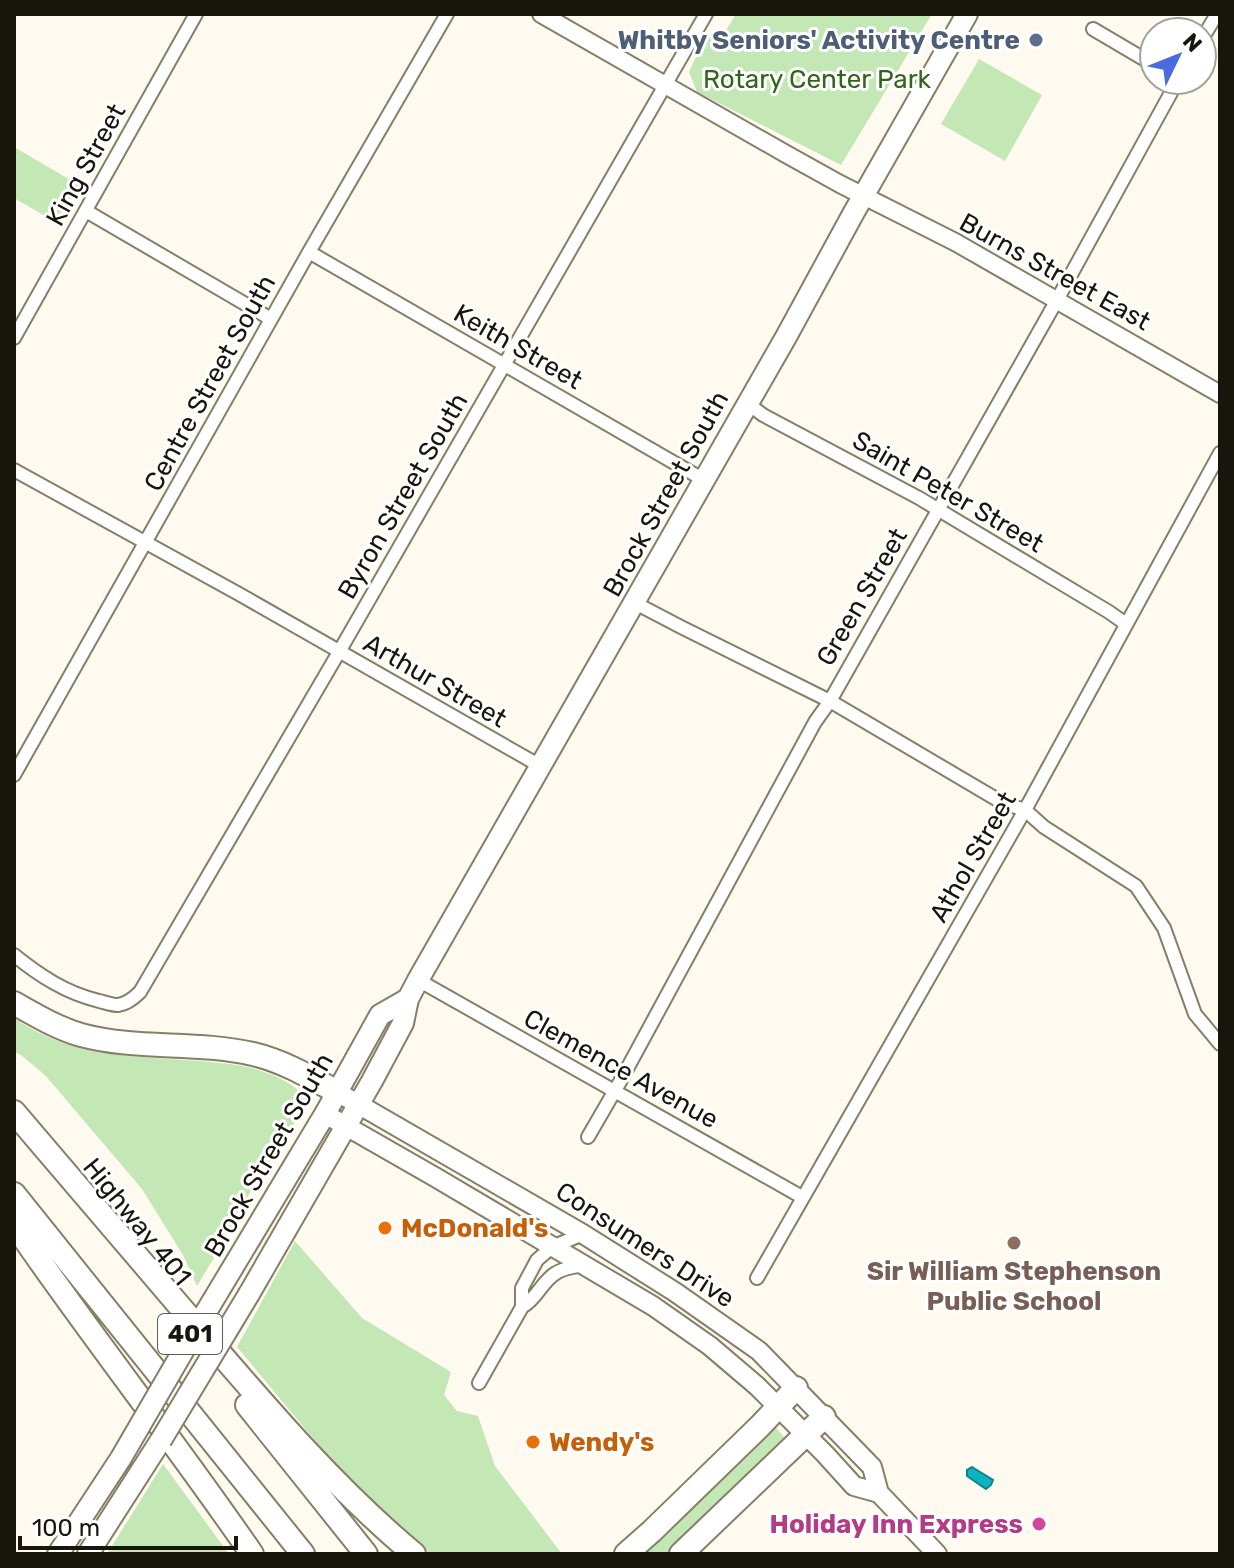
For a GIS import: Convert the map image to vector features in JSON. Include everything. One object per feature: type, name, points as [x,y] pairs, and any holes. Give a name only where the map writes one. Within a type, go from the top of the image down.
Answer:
[{"type":"highway","points":[[14,1003],[81,1035],[253,1054],[295,1069],[337,1092]]},
{"type":"highway","points":[[14,1112],[255,1394],[336,1481],[414,1554]]},
{"type":"highway","name":"Highway 401","points":[[14,1112],[366,1554]]},
{"type":"highway","name":"401","points":[[14,1194],[303,1554]]},
{"type":"highway","points":[[14,1224],[252,1554]]},
{"type":"highway","points":[[626,1554],[796,1388]]},
{"type":"highway","points":[[681,1554],[824,1417]]},
{"type":"main road","name":"Brock Street South","points":[[88,1554],[161,1440],[359,1105],[403,1023],[408,999],[418,980],[542,767],[967,14]]},
{"type":"main road","name":"Brock Street South","points":[[58,1554],[121,1458],[325,1114],[380,1015],[408,999]]},
{"type":"main road","name":"Consumers Drive","points":[[337,1092],[583,1234],[675,1292],[759,1351],[872,1467],[879,1493],[937,1554]]},
{"type":"main road","name":"Consumers Drive","points":[[325,1114],[653,1306],[710,1346],[757,1386],[854,1486],[879,1493]]},
{"type":"street","name":"King Street","points":[[14,338],[196,14]]},
{"type":"street","name":"Centre Street South","points":[[14,775],[447,14]]},
{"type":"street","name":"Burns Street East","points":[[541,14],[863,196],[955,242],[1220,394]]},
{"type":"street","name":"Byron Street South","points":[[14,955],[69,993],[118,1005],[134,998],[144,986],[706,14]]},
{"type":"street","points":[[1093,29],[1138,56]]},
{"type":"street","name":"Green Street","points":[[588,1137],[815,722],[830,701],[1057,300],[1169,96]]},
{"type":"street","points":[[86,211],[271,319]]},
{"type":"street","name":"Keith Street","points":[[309,252],[704,480]]},
{"type":"street","name":"Saint Peter Street","points":[[747,403],[763,415],[938,509],[1126,624]]},
{"type":"street","name":"Athol Street","points":[[757,1278],[1025,810],[1220,453]]},
{"type":"street","name":"Arthur Street","points":[[14,470],[542,767]]},
{"type":"street","points":[[635,603],[830,701],[1003,803],[1025,810],[1044,827],[1136,886],[1164,928],[1195,1014],[1220,1044]]},
{"type":"street","name":"Clemence Avenue","points":[[418,980],[802,1197]]},
{"type":"street","points":[[479,1383],[522,1307],[522,1288],[537,1260],[552,1247],[583,1234]]},
{"type":"street","points":[[522,1307],[531,1302],[552,1275],[583,1265]]},
{"type":"green space","name":"Rotary Center Park","points":[[736,14],[932,14],[841,165],[697,92],[689,72],[706,36],[720,40]]},
{"type":"green space","points":[[979,59],[1042,95],[1005,161],[941,124]]},
{"type":"green space","points":[[14,147],[79,185],[57,223],[14,198]]},
{"type":"green space","points":[[14,1018],[49,1037],[87,1050],[255,1069],[292,1085],[304,1098],[306,1105],[241,1207],[197,1286],[183,1255],[142,1189],[45,1075],[14,1052]]},
{"type":"green space","points":[[295,1241],[362,1318],[451,1372],[444,1395],[457,1411],[478,1416],[495,1466],[562,1554],[430,1554],[356,1490],[237,1347]]},
{"type":"green space","points":[[776,1428],[785,1438],[669,1554],[644,1554],[770,1431]]},
{"type":"green space","points":[[163,1464],[229,1554],[107,1554]]},
{"type":"water","points":[[972,1467],[993,1480],[991,1485],[986,1489],[967,1476],[967,1470]]},
{"type":"place","name":"Whitby Seniors' Activity Centre","points":[[1036,40]]},
{"type":"place","name":"McDonald's","points":[[385,1228]]},
{"type":"place","name":"Sir William Stephenson Public School","points":[[1014,1243]]},
{"type":"place","name":"Wendy's","points":[[533,1442]]},
{"type":"place","name":"Holiday Inn Express","points":[[1039,1524]]}]
